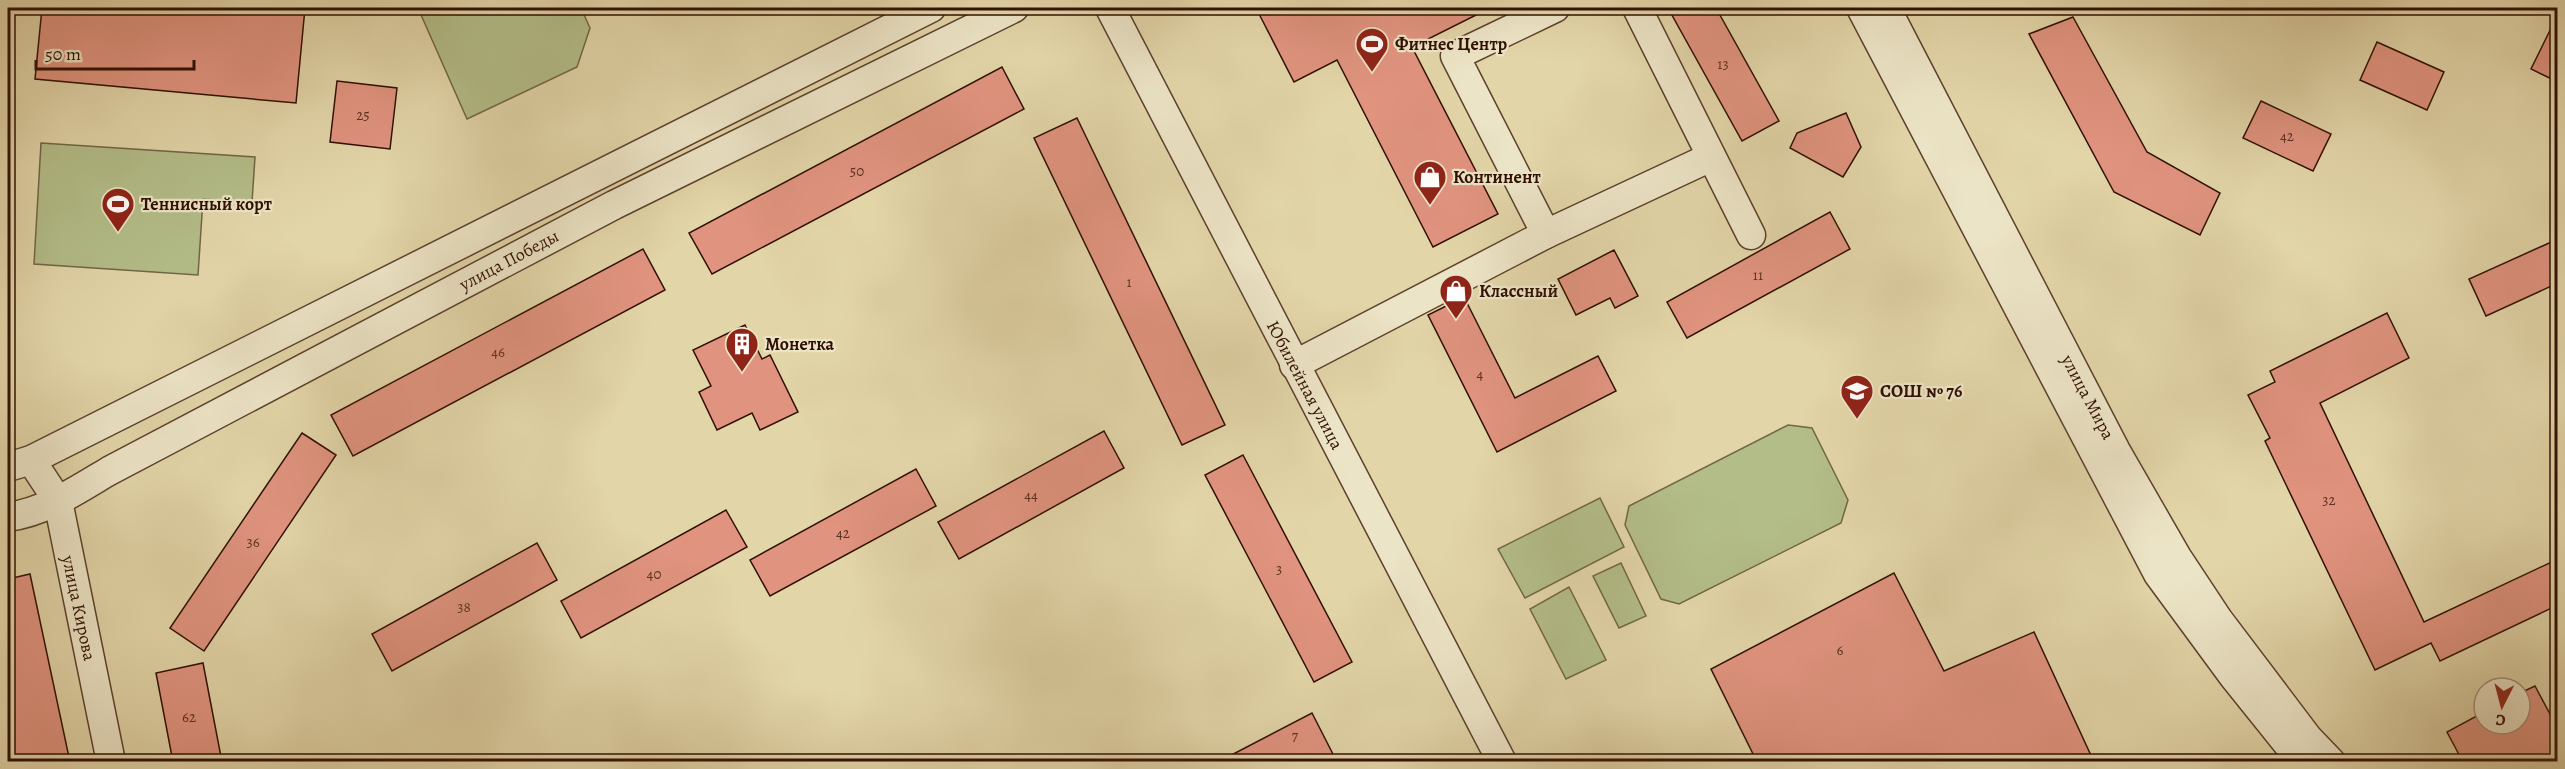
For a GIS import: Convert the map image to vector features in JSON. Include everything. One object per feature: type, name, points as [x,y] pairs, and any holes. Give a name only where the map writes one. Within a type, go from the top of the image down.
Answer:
[{"type":"street","name":"улица Победы","points":[[20,464],[931,8]]},
{"type":"street","name":"улица Победы","points":[[8,517],[27,514],[58,501],[109,471],[565,230],[1014,8]]},
{"type":"street","name":"Юбилейная улица","points":[[1110,8],[1502,762]]},
{"type":"street","points":[[1546,234],[1455,56],[1555,8]]},
{"type":"street","points":[[1637,8],[1751,235]]},
{"type":"street","name":"улица Мира","points":[[1862,8],[2158,574],[2233,676],[2302,762]]},
{"type":"street","name":"улица Мира","points":[[1886,8],[2116,451],[2177,556],[2218,619],[2308,738],[2331,762]]},
{"type":"street","points":[[1294,364],[1546,234],[1711,157]]},
{"type":"street","name":"улица Кирова","points":[[20,464],[58,501],[111,762]]},
{"type":"green space","points":[[418,8],[581,8],[590,28],[577,67],[467,119]]},
{"type":"green space","name":"Теннисный корт","points":[[41,143],[255,157],[252,202],[203,199],[198,275],[34,264]]},
{"type":"green space","points":[[1788,425],[1812,428],[1848,500],[1841,523],[1679,604],[1661,599],[1625,525],[1629,506]]},
{"type":"green space","points":[[1600,498],[1624,547],[1525,598],[1498,549]]},
{"type":"green space","points":[[1621,563],[1646,616],[1619,628],[1593,576]]},
{"type":"green space","points":[[1569,587],[1606,660],[1566,679],[1530,609]]},
{"type":"building","points":[[42,8],[305,8],[296,103],[35,79]]},
{"type":"building","points":[[1256,8],[1490,8],[1412,47],[1498,214],[1433,247],[1337,60],[1294,82]]},
{"type":"building","points":[[1668,8],[1716,8],[1779,121],[1742,141]]},
{"type":"building","points":[[2558,14],[2558,82],[2531,69]]},
{"type":"building","points":[[2073,17],[2147,152],[2220,193],[2200,235],[2114,192],[2029,34]]},
{"type":"building","points":[[2377,42],[2444,72],[2427,110],[2360,80]]},
{"type":"building","points":[[1002,67],[1024,109],[712,274],[689,233]]},
{"type":"building","points":[[337,81],[397,88],[390,149],[330,142]]},
{"type":"building","points":[[2261,101],[2331,134],[2313,171],[2243,138]]},
{"type":"building","points":[[1846,113],[1861,147],[1843,177],[1790,148],[1797,133]]},
{"type":"building","points":[[1077,118],[1225,425],[1182,445],[1034,138]]},
{"type":"building","points":[[1830,212],[1850,249],[1687,338],[1667,302]]},
{"type":"building","points":[[2558,239],[2558,283],[2486,316],[2469,279]]},
{"type":"building","points":[[643,249],[665,290],[353,456],[331,415]]},
{"type":"building","points":[[1614,250],[1638,296],[1615,308],[1610,298],[1576,315],[1558,279]]},
{"type":"building","points":[[1464,297],[1515,398],[1598,356],[1616,391],[1497,452],[1428,315]]},
{"type":"building","points":[[2387,313],[2409,358],[2320,403],[2424,622],[2558,559],[2558,605],[2440,661],[2431,643],[2375,670],[2265,441],[2270,438],[2248,395],[2275,382],[2270,371]]},
{"type":"building","name":"Монетка","points":[[745,325],[762,359],[770,355],[798,412],[760,430],[752,413],[717,430],[699,392],[711,386],[693,350]]},
{"type":"building","points":[[1104,431],[1124,468],[959,559],[938,522]]},
{"type":"building","points":[[302,433],[336,455],[204,651],[170,628]]},
{"type":"building","points":[[1243,455],[1352,662],[1314,682],[1205,475]]},
{"type":"building","points":[[916,469],[936,506],[770,596],[750,560]]},
{"type":"building","points":[[726,510],[747,547],[581,638],[561,601]]},
{"type":"building","points":[[537,543],[557,580],[392,671],[372,634]]},
{"type":"building","points":[[1894,573],[1944,671],[2034,632],[2094,762],[1757,762],[1711,669]]},
{"type":"building","points":[[30,574],[70,762],[14,762],[8,730],[8,579]]},
{"type":"building","points":[[203,663],[222,762],[173,762],[156,673]]},
{"type":"building","points":[[2535,686],[2558,729],[2558,762],[2463,762],[2447,732],[2472,718],[2472,736],[2532,736],[2532,687]]},
{"type":"building","points":[[1312,713],[1337,762],[1218,762]]},
{"type":"place","name":"Фитнес Центр","points":[[1372,73]]},
{"type":"place","name":"Континент","points":[[1430,206]]},
{"type":"place","name":"Теннисный корт","points":[[118,233]]},
{"type":"place","name":"Классный","points":[[1456,320]]},
{"type":"place","name":"Монетка","points":[[742,373]]},
{"type":"place","name":"СОШ № 76","points":[[1857,420]]}]
